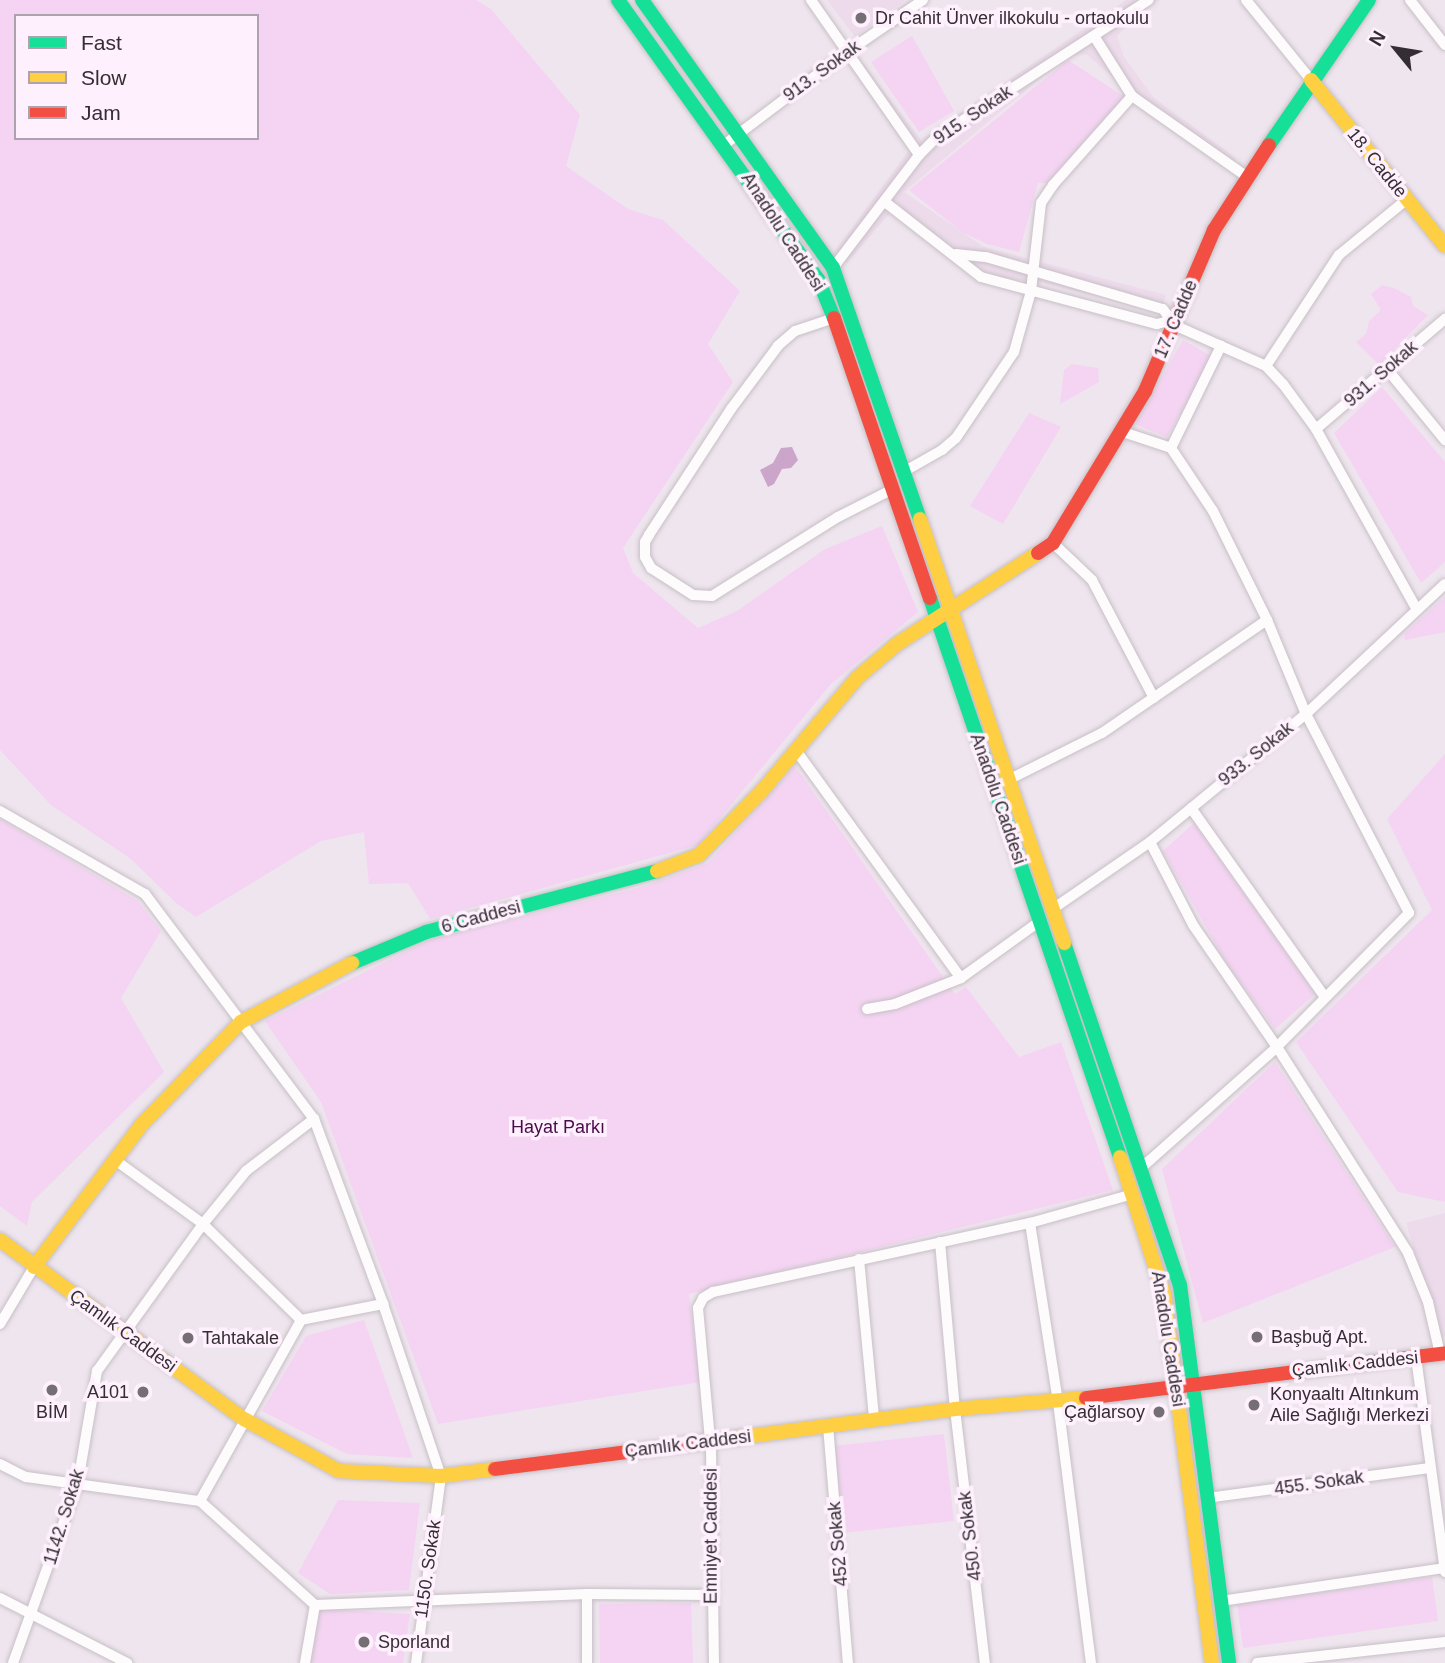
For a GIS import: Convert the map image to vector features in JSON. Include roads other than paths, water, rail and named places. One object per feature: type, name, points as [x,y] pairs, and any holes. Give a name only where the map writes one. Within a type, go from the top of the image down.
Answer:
[{"type":"main road","name":"Anadolu Caddesi","points":[[618,0],[818,279],[834,317],[1133,1194],[1164,1294],[1212,1663]]},
{"type":"main road","name":"Anadolu Caddesi","points":[[642,0],[833,268],[905,471],[1180,1285],[1229,1663]]},
{"type":"main road","name":"17. Cadde","points":[[953,609],[1053,543],[1145,391],[1214,230],[1246,176],[1311,80],[1370,0]]},
{"type":"main road","name":"18. Cadde","points":[[1311,80],[1445,246]]},
{"type":"main road","name":"6 Caddesi","points":[[34,1267],[142,1124],[241,1022],[348,965],[426,932],[636,878],[699,855],[761,792],[858,677],[897,644],[953,609]]},
{"type":"main road","name":"Çamlık Caddesi","points":[[0,1240],[244,1419],[339,1471],[441,1476],[955,1409],[1058,1402],[1176,1384],[1443,1354]]},
{"type":"street","points":[[811,0],[919,155]]},
{"type":"street","name":"913. Sokak","points":[[724,145],[847,52],[923,0]]},
{"type":"street","name":"915. Sokak","points":[[833,268],[886,202],[919,155],[937,137],[1149,0]]},
{"type":"street","points":[[1246,0],[1311,80]]},
{"type":"street","points":[[1410,0],[1445,46]]},
{"type":"street","points":[[1094,36],[1132,96],[1246,176]]},
{"type":"street","points":[[905,471],[943,450],[962,429],[1014,352],[1031,291],[1039,210],[1044,197],[1132,96]]},
{"type":"street","points":[[1266,366],[1339,256],[1406,200]]},
{"type":"street","points":[[886,202],[956,254],[981,277],[1157,324],[1172,323],[1266,366],[1317,429],[1416,608]]},
{"type":"street","points":[[956,254],[986,257],[1163,309],[1172,323]]},
{"type":"street","points":[[834,317],[795,331],[778,346],[731,409],[663,512],[645,542],[645,557],[651,568],[693,595],[712,596],[838,517],[893,489]]},
{"type":"street","name":"931. Sokak","points":[[1317,429],[1445,319]]},
{"type":"street","points":[[1171,447],[1221,346]]},
{"type":"street","points":[[1387,369],[1445,440]]},
{"type":"street","points":[[1120,431],[1171,447],[1213,511],[1267,620],[1306,713],[1409,913],[1277,1047],[1141,1168]]},
{"type":"street","points":[[1053,543],[1092,580],[1154,698]]},
{"type":"street","name":"933. Sokak","points":[[1054,908],[1150,842],[1306,713],[1416,608],[1445,584]]},
{"type":"street","points":[[1010,779],[1101,733],[1267,620]]},
{"type":"street","points":[[795,749],[961,978]]},
{"type":"street","points":[[1191,808],[1325,997]]},
{"type":"street","points":[[0,811],[145,894],[314,1119],[383,1304],[441,1476]]},
{"type":"street","points":[[1150,842],[1193,925],[1277,1047],[1408,1253],[1428,1301],[1443,1354]]},
{"type":"street","points":[[867,1009],[895,1004],[961,978],[1040,921]]},
{"type":"street","name":"1142. Sokak","points":[[13,1663],[78,1482],[97,1371],[203,1224],[246,1171],[314,1119]]},
{"type":"street","points":[[115,1160],[203,1224],[301,1320]]},
{"type":"street","points":[[874,1419],[859,1259],[1030,1223],[1133,1194]]},
{"type":"street","points":[[1030,1223],[1058,1402],[1091,1663]]},
{"type":"street","name":"450. Sokak","points":[[940,1242],[955,1409],[985,1663]]},
{"type":"street","name":"Emniyet Caddesi","points":[[714,1663],[710,1441],[698,1308],[703,1298],[713,1292],[859,1259]]},
{"type":"street","points":[[0,1324],[34,1267]]},
{"type":"street","points":[[200,1501],[301,1320],[383,1304]]},
{"type":"street","points":[[1221,1601],[1445,1572],[1416,1357]]},
{"type":"street","name":"452 Sokak","points":[[828,1426],[848,1663]]},
{"type":"street","points":[[0,1464],[26,1477],[78,1482],[200,1501],[315,1605],[587,1594],[711,1595]]},
{"type":"street","name":"455. Sokak","points":[[1208,1499],[1430,1468]]},
{"type":"street","name":"1150. Sokak","points":[[416,1663],[422,1601],[441,1476]]},
{"type":"street","points":[[587,1594],[587,1663]]},
{"type":"street","points":[[0,1598],[127,1663]]},
{"type":"street","points":[[305,1663],[315,1605]]},
{"type":"street","points":[[1257,1663],[1445,1642]]},
{"type":"place","name":"Dr Cahit Ünver ilkokulu - ortaokulu","points":[[861,18]]},
{"type":"place","name":"Başbuğ Apt.","points":[[1257,1337]]},
{"type":"place","name":"Tahtakale","points":[[188,1338]]},
{"type":"place","name":"BİM","points":[[52,1390]]},
{"type":"place","name":"A101","points":[[143,1392]]},
{"type":"place","name":"Konyaaltı Altınkum Aile Sağlığı Merkezi","points":[[1254,1405]]},
{"type":"place","name":"Çağlarsoy","points":[[1159,1412]]},
{"type":"place","name":"Sporland","points":[[364,1642]]},
{"type":"park label","name":"Hayat Parkı","points":[[558,1127]]}]
